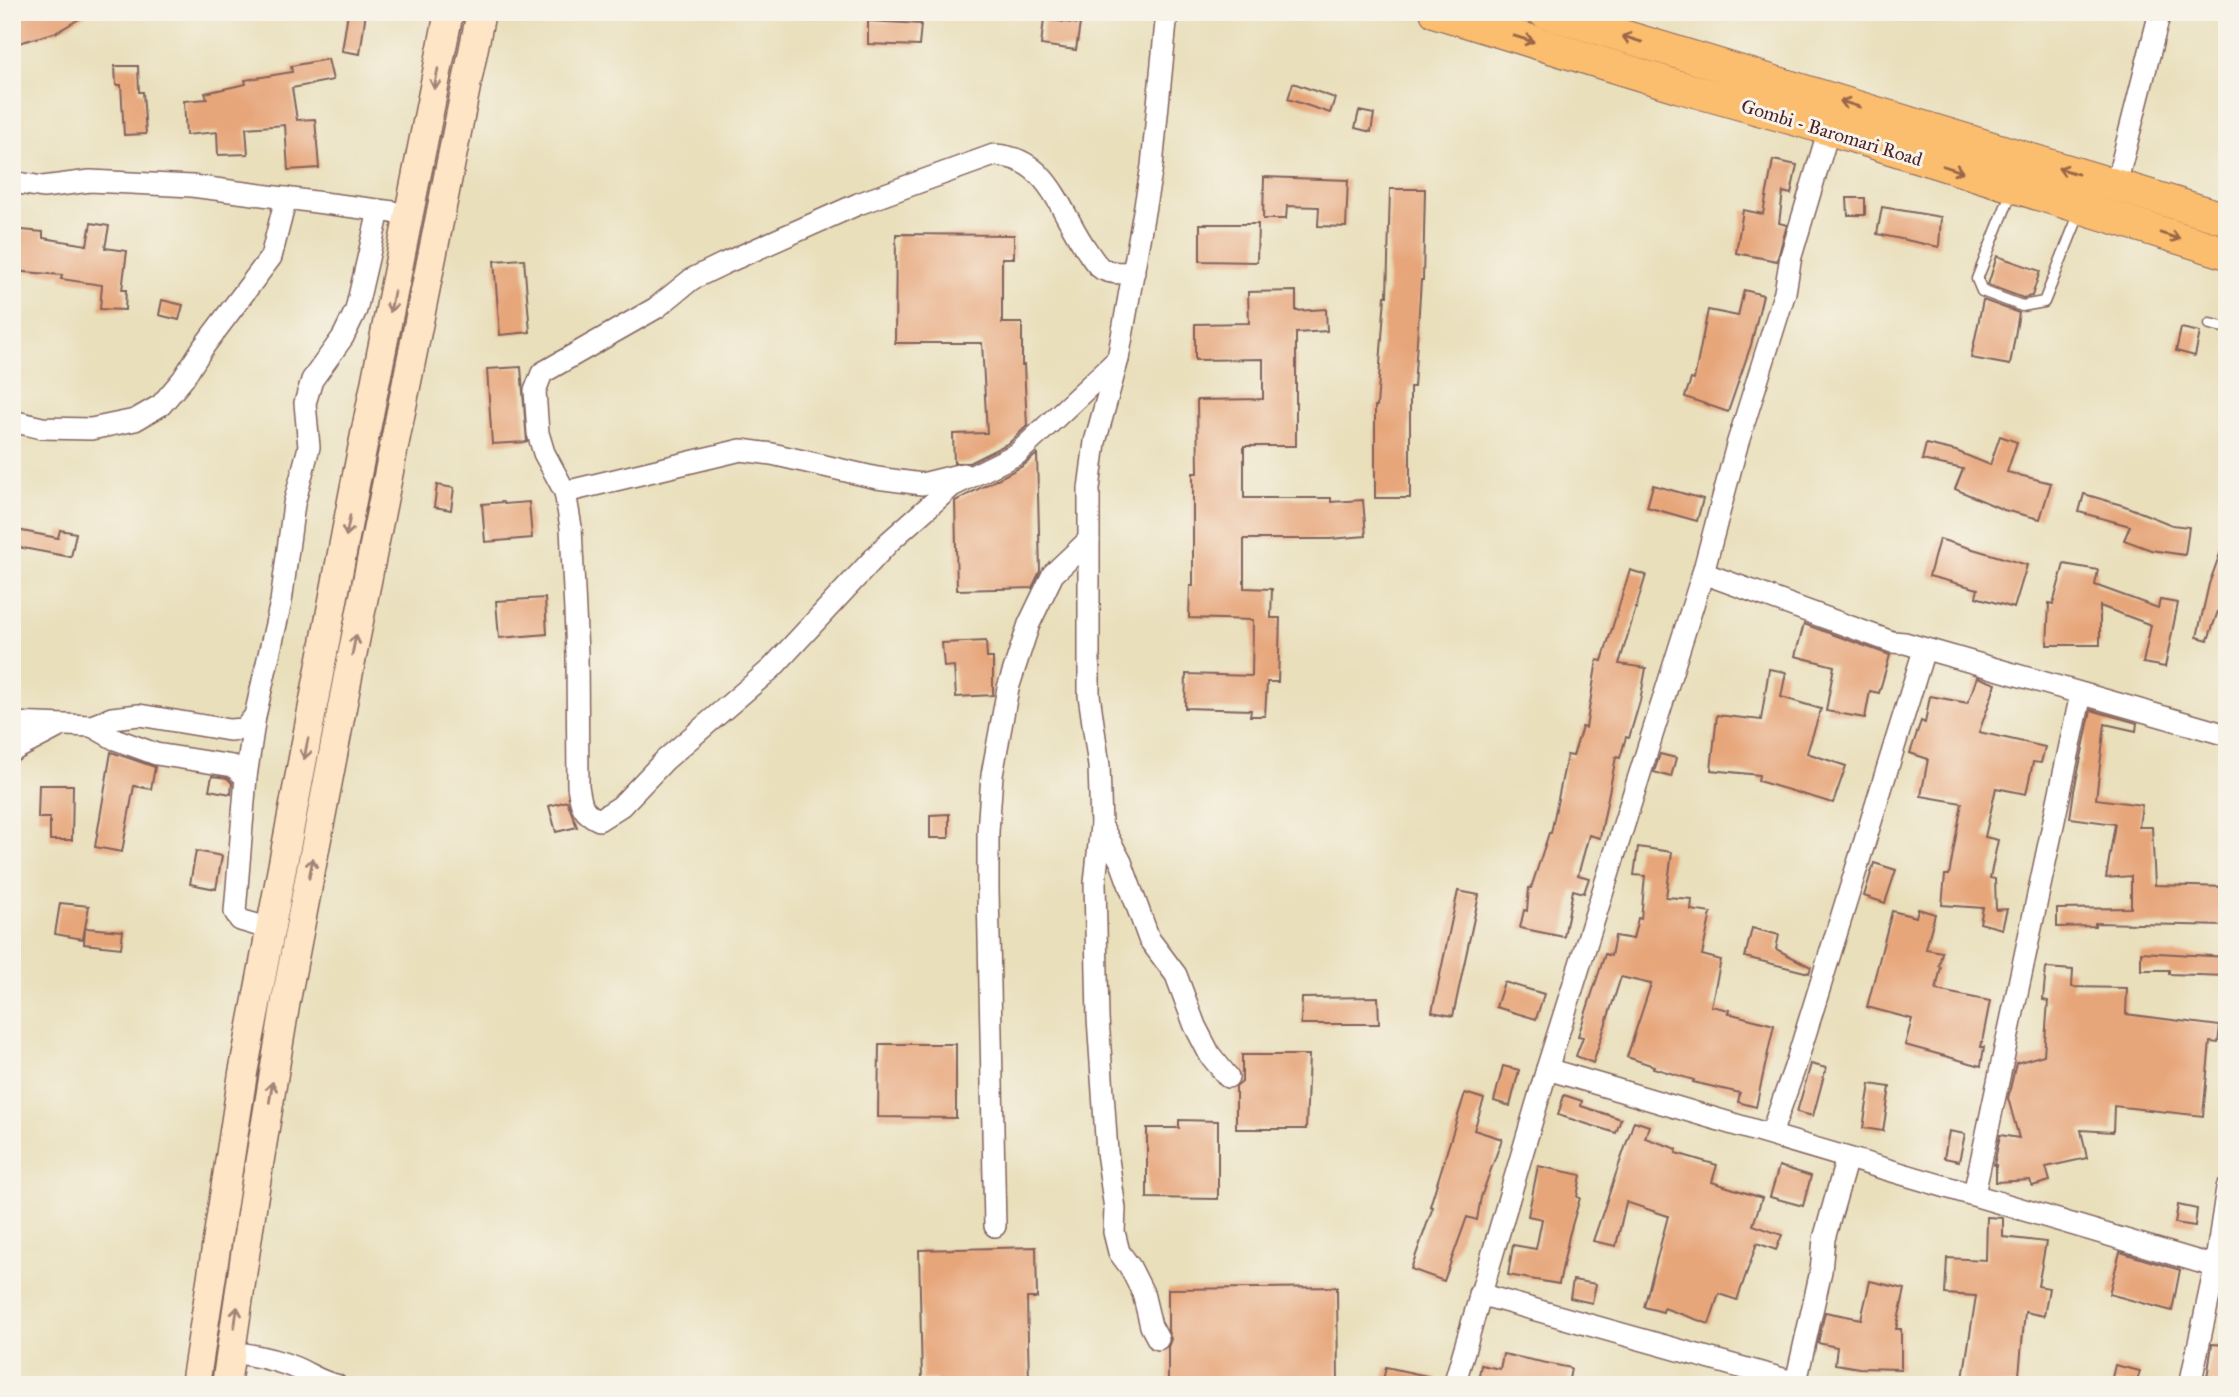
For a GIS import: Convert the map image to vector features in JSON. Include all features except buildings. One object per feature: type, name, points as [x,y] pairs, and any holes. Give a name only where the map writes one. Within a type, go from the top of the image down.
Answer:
[{"type":"main road","points":[[195,1385],[243,1073],[449,12]]},
{"type":"main road","points":[[226,1385],[288,987],[481,12]]},
{"type":"main road","name":"Gombi - Baromari Road","points":[[1436,12],[1680,87],[1829,129],[2227,253]]},
{"type":"main road","name":"Gombi - Baromari Road","points":[[1544,12],[2227,219]]},
{"type":"street","points":[[1158,1339],[1151,1326],[1143,1293],[1119,1252],[1114,1232],[1115,1209],[1107,1152],[1098,1018],[1095,883],[1101,825],[1099,766],[1089,695],[1089,489],[1095,442],[1118,359],[1152,166],[1167,12]]},
{"type":"street","points":[[2116,186],[2160,12]]},
{"type":"street","points":[[1454,1385],[1547,1069],[1703,573],[1737,446],[1785,292],[1791,256],[1829,129]]},
{"type":"street","points":[[1118,359],[1017,454],[952,486],[901,532],[772,668],[665,760],[621,806],[599,820],[587,815],[578,786],[577,654],[571,527],[565,492],[544,453],[538,433],[535,391],[542,373],[656,308],[692,279],[858,204],[994,155],[1012,156],[1037,171],[1099,267],[1114,274],[1134,272]]},
{"type":"street","points":[[12,182],[43,187],[90,181],[192,186],[409,215]]},
{"type":"street","points":[[12,421],[42,428],[90,429],[135,420],[161,405],[183,379],[204,346],[271,257],[286,198]]},
{"type":"street","points":[[271,929],[240,920],[235,912],[246,777],[255,716],[281,602],[294,504],[309,447],[305,403],[312,380],[343,337],[356,310],[379,211]]},
{"type":"street","points":[[565,492],[741,450],[772,454],[877,478],[922,484],[983,470]]},
{"type":"street","points":[[995,1226],[988,890],[992,775],[1008,688],[1029,624],[1053,574],[1089,540]]},
{"type":"street","points":[[1703,573],[1892,642],[1905,643],[2227,735]]},
{"type":"street","points":[[1771,1134],[1795,1067],[1924,650]]},
{"type":"street","points":[[1974,1194],[2081,694]]},
{"type":"street","points":[[12,723],[92,726],[112,718],[139,715],[229,730],[244,729],[255,716]]},
{"type":"street","points":[[12,751],[62,725]]},
{"type":"street","points":[[92,726],[116,739],[156,754],[233,766],[246,777]]},
{"type":"street","points":[[1101,825],[1121,862],[1149,939],[1176,975],[1195,1026],[1210,1055],[1228,1077]]},
{"type":"street","points":[[1547,1069],[2221,1269]]},
{"type":"street","points":[[1479,1294],[1797,1384],[1821,1271],[1824,1239],[1847,1158]]},
{"type":"street","points":[[2190,1385],[2221,1269],[2227,1188]]},
{"type":"street","points":[[231,1352],[269,1358],[297,1368],[323,1383],[336,1385]]},
{"type":"lane","points":[[2013,188],[1977,278],[1982,291],[2022,306],[2044,302],[2081,209]]},
{"type":"lane","points":[[2210,324],[2227,328]]}]
